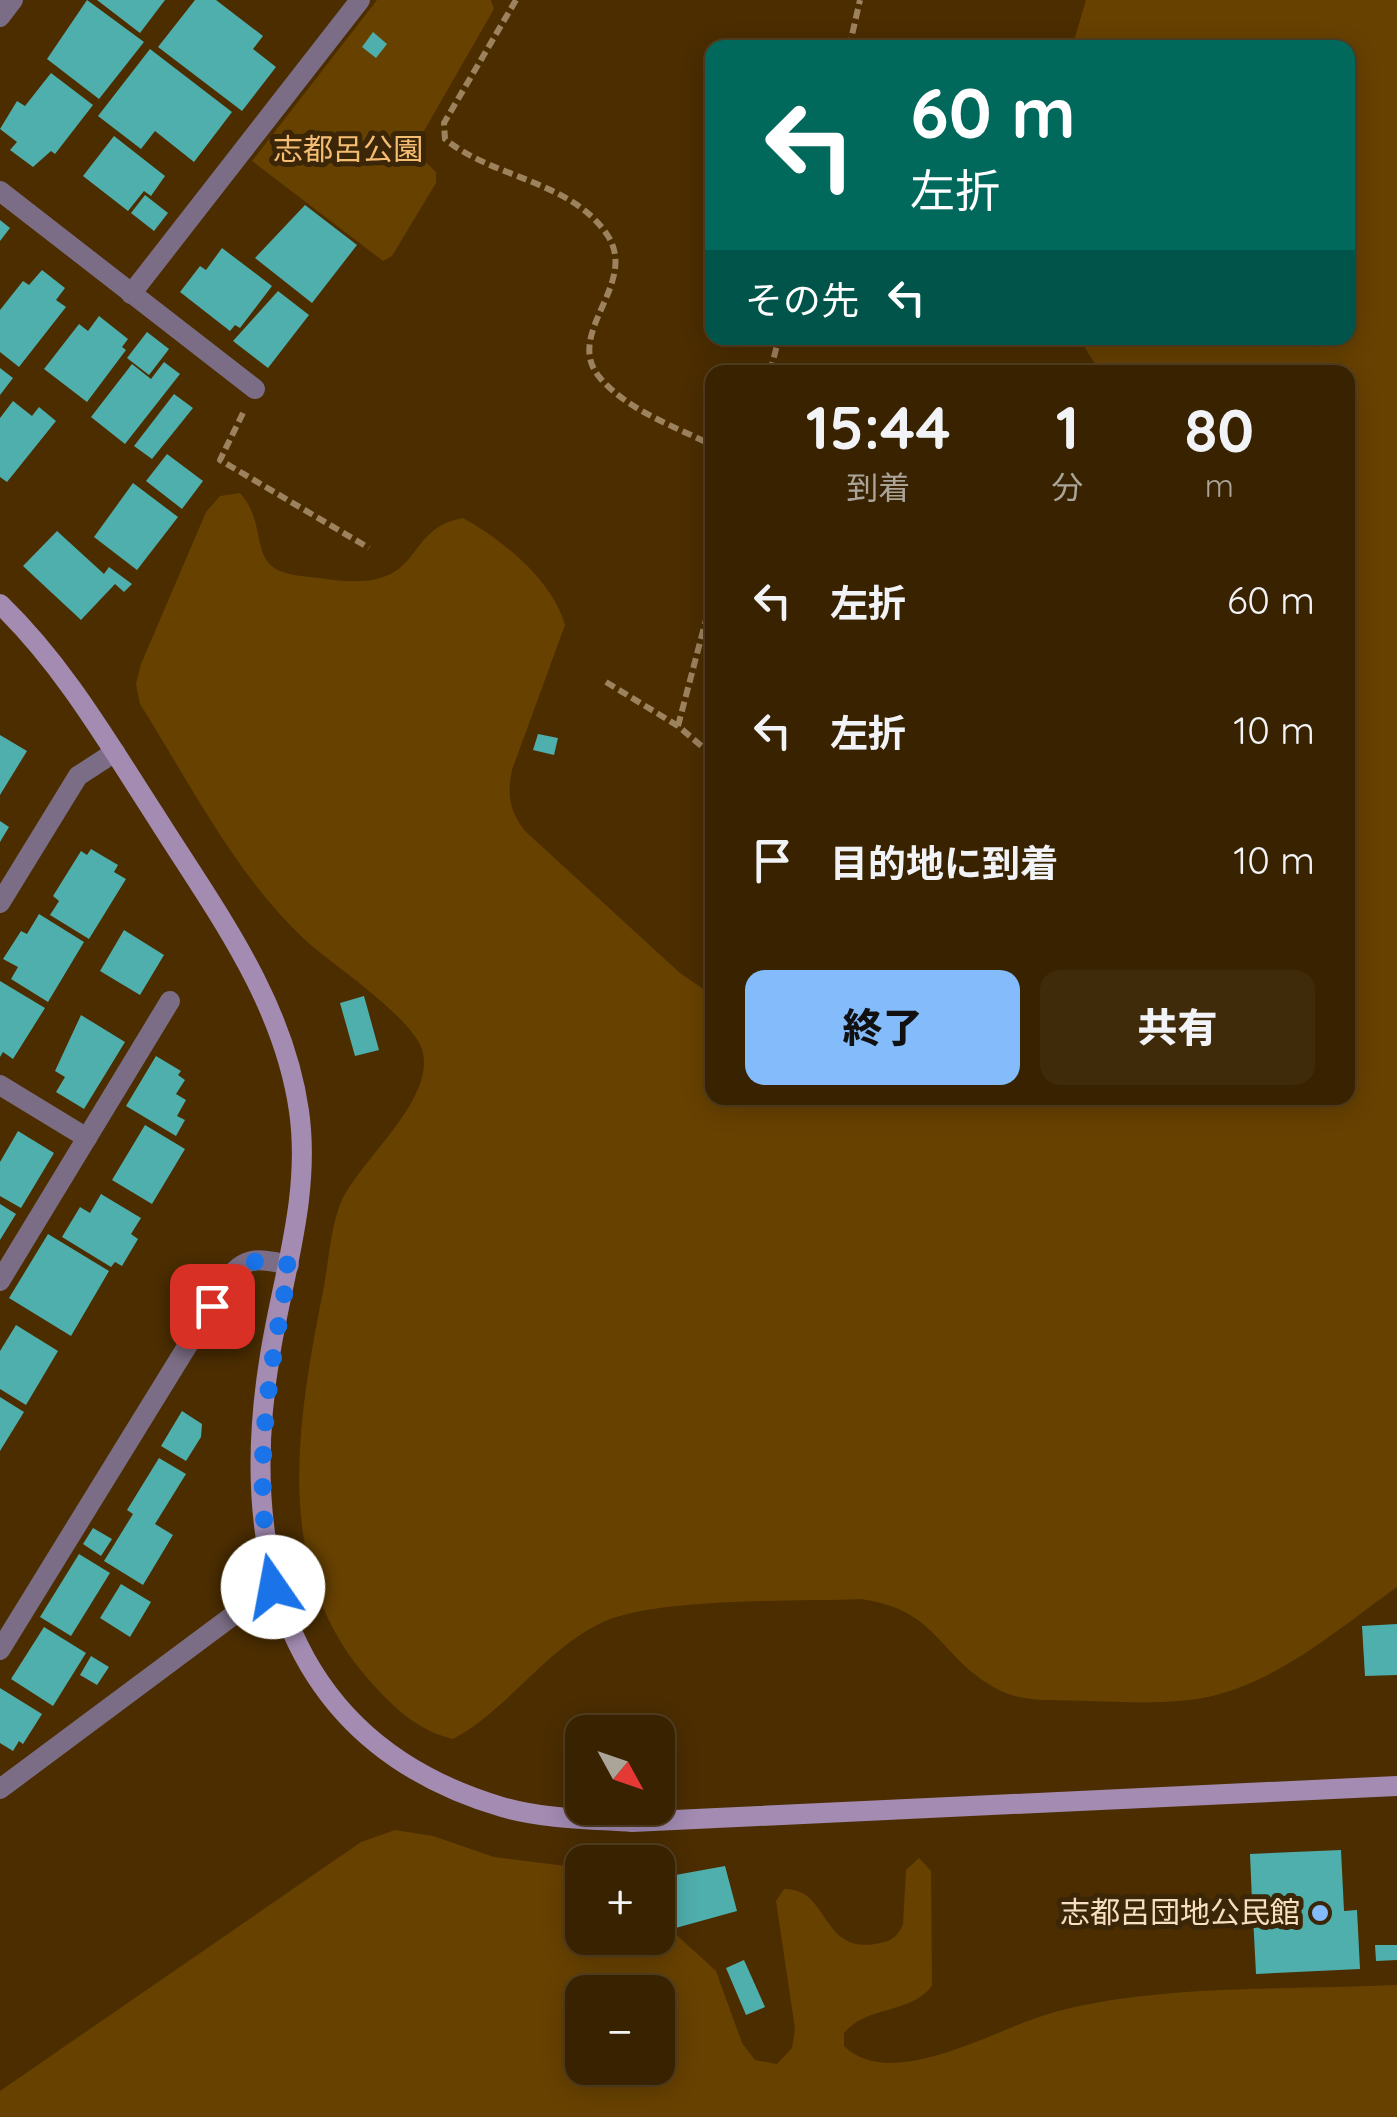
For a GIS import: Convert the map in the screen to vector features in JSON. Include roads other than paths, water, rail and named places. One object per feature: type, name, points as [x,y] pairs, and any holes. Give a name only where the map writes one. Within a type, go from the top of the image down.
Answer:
[{"type":"street","points":[[0,17],[14,0]]},
{"type":"street","points":[[132,294],[360,0]]},
{"type":"street","points":[[0,192],[132,294],[252,395]]},
{"type":"street","points":[[0,604],[55,664],[114,752],[243,954],[280,1031],[292,1072],[302,1156],[290,1265],[270,1354],[260,1466],[262,1535],[277,1598],[294,1639],[323,1686],[360,1728],[404,1763],[453,1790],[506,1808],[600,1820],[696,1821],[1397,1786]]},
{"type":"street","points":[[0,904],[78,776],[114,752]]},
{"type":"street","points":[[0,1281],[170,1000]]},
{"type":"street","points":[[0,1086],[87,1138]]},
{"type":"street","points":[[0,1650],[240,1263],[255,1258],[290,1265]]},
{"type":"street","points":[[0,1788],[235,1614],[277,1598]]},
{"type":"place","name":"志都呂団地公民館","points":[[1320,1913]]},
{"type":"park label","name":"志都呂公園","points":[[348,150]]}]
